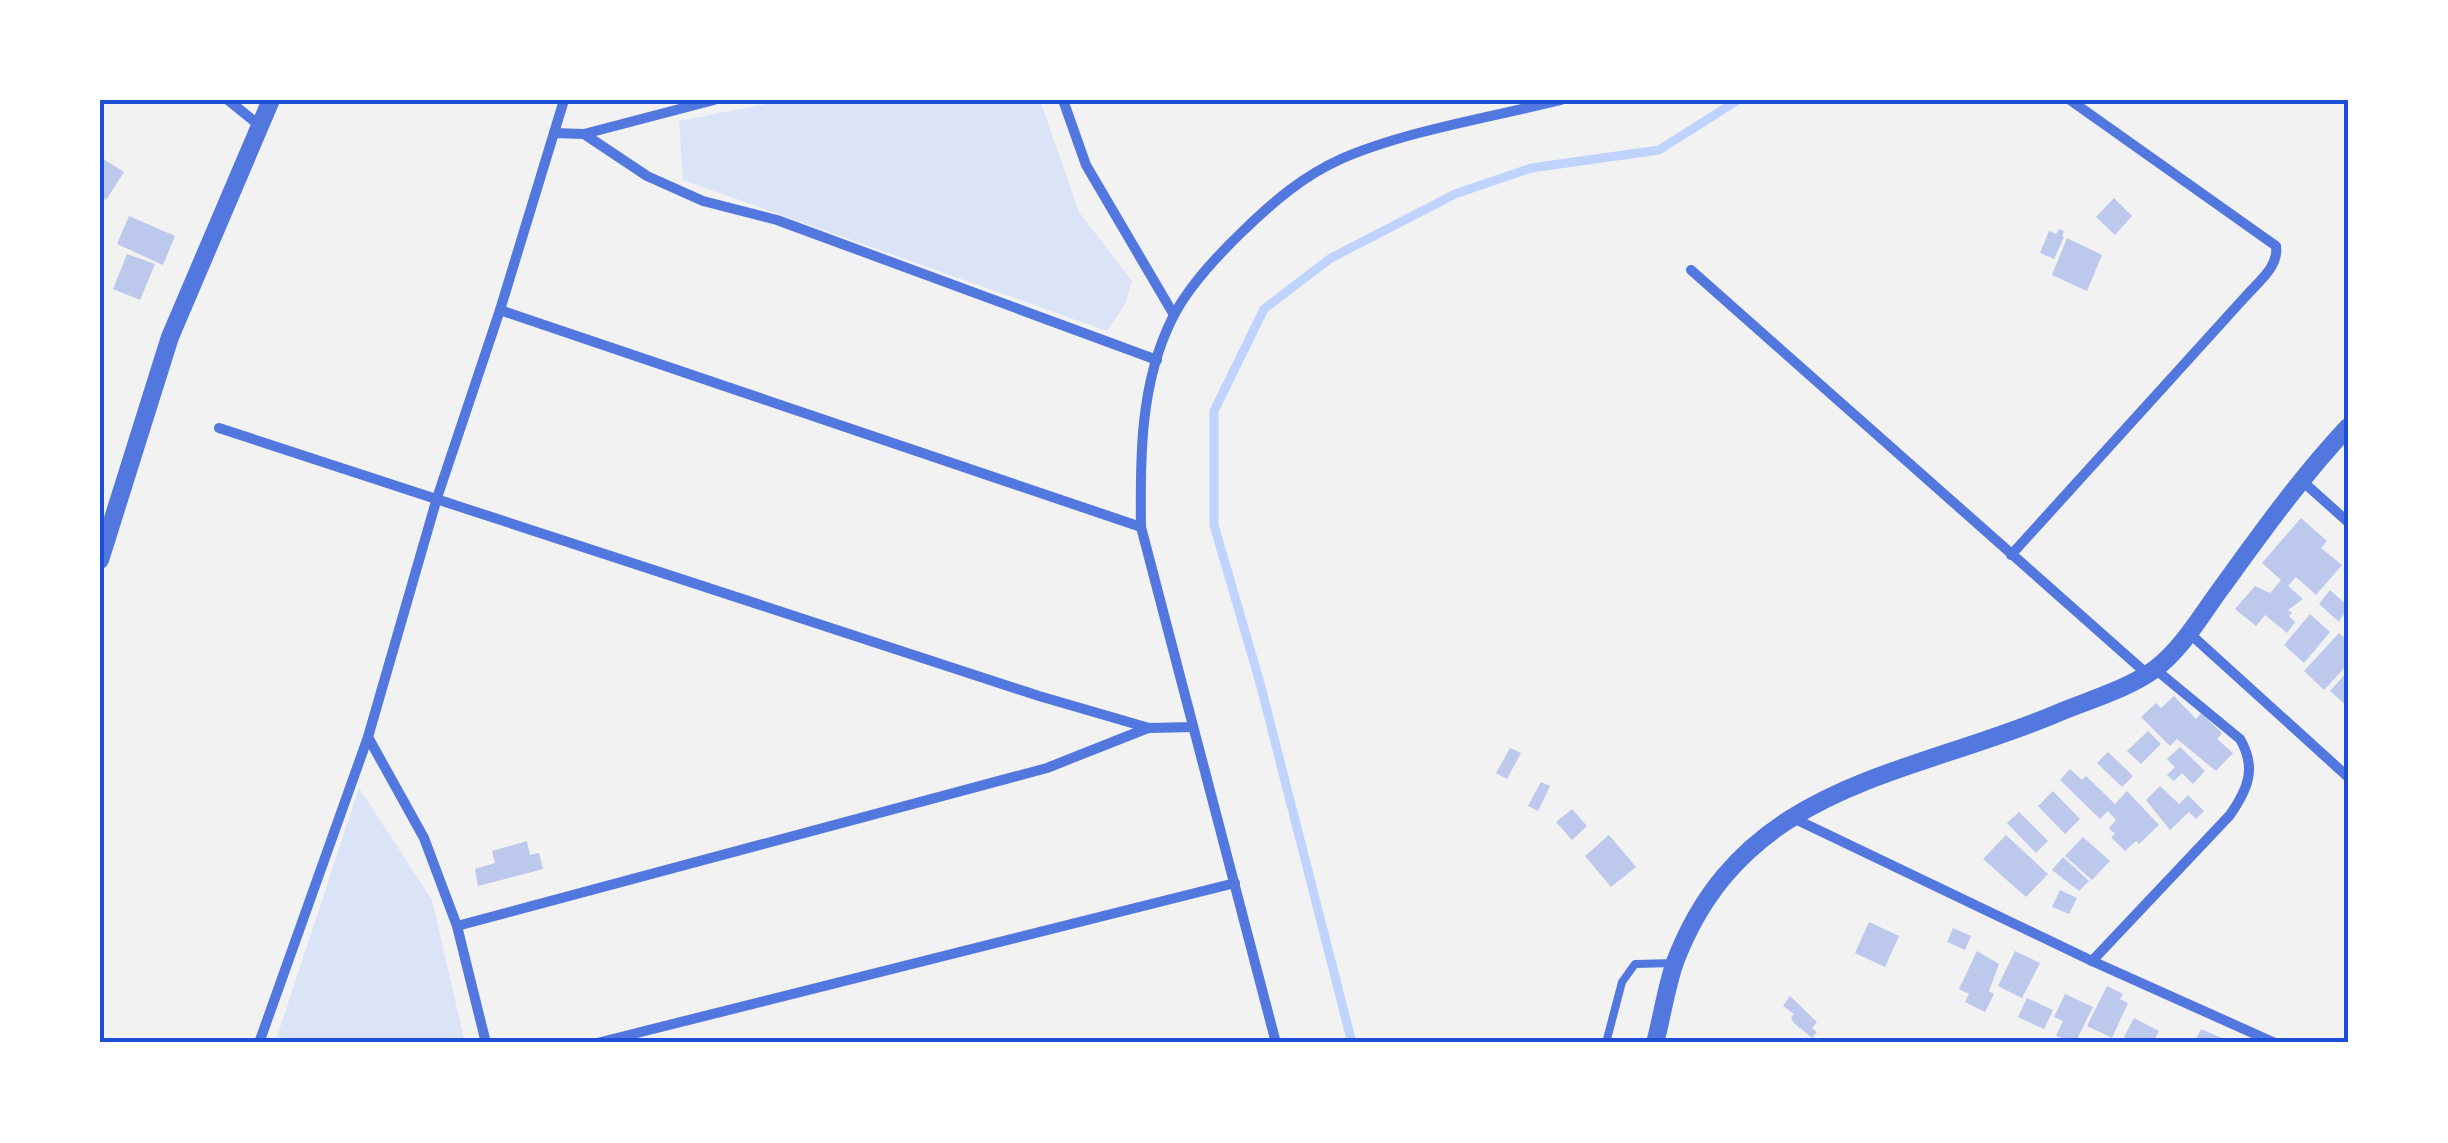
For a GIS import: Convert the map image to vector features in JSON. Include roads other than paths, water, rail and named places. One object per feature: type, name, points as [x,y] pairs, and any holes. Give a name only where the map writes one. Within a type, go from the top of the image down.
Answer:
[{"type":"street","points":[[228,100],[260,125]]},
{"type":"street","points":[[100,560],[170,338],[271,100]]},
{"type":"street","points":[[259,1043],[368,738],[437,498],[564,100]]},
{"type":"street","points":[[554,133],[584,134],[714,100]]},
{"type":"street","points":[[1063,100],[1086,165],[1174,314]]},
{"type":"street","points":[[1272,1042],[1235,883],[1141,527],[1140,460],[1156,360],[1174,314],[1219,254],[1280,194],[1341,160],[1410,138],[1561,100]]},
{"type":"street","points":[[2012,555],[2246,297],[2278,255],[2276,246],[2070,100]]},
{"type":"street","points":[[584,134],[646,176],[703,201],[777,220],[1156,360]]},
{"type":"street","points":[[1691,270],[2012,555],[2240,739],[2249,754],[2250,781],[2230,815],[2092,962]]},
{"type":"street","points":[[500,310],[1141,527]]},
{"type":"street","points":[[1655,1043],[1675,962],[1700,912],[1725,874],[1790,816],[1835,793],[1931,756],[2034,723],[2151,671],[2188,632],[2301,480],[2348,427]]},
{"type":"street","points":[[219,428],[1020,690],[1148,728],[1193,727]]},
{"type":"street","points":[[2301,480],[2348,522]]},
{"type":"street","points":[[2188,632],[2348,777]]},
{"type":"street","points":[[457,926],[1048,768],[1148,728]]},
{"type":"street","points":[[368,738],[424,838],[457,926],[486,1043]]},
{"type":"street","points":[[1790,816],[2092,962],[2275,1043]]},
{"type":"street","points":[[597,1043],[1235,883]]},
{"type":"lane","points":[[1606,1043],[1622,982],[1635,964],[1675,962]]},
{"type":"waterway","points":[[1352,1043],[1260,683],[1214,525],[1214,411],[1264,309],[1331,258],[1455,194],[1531,168],[1659,150],[1738,100]]}]
